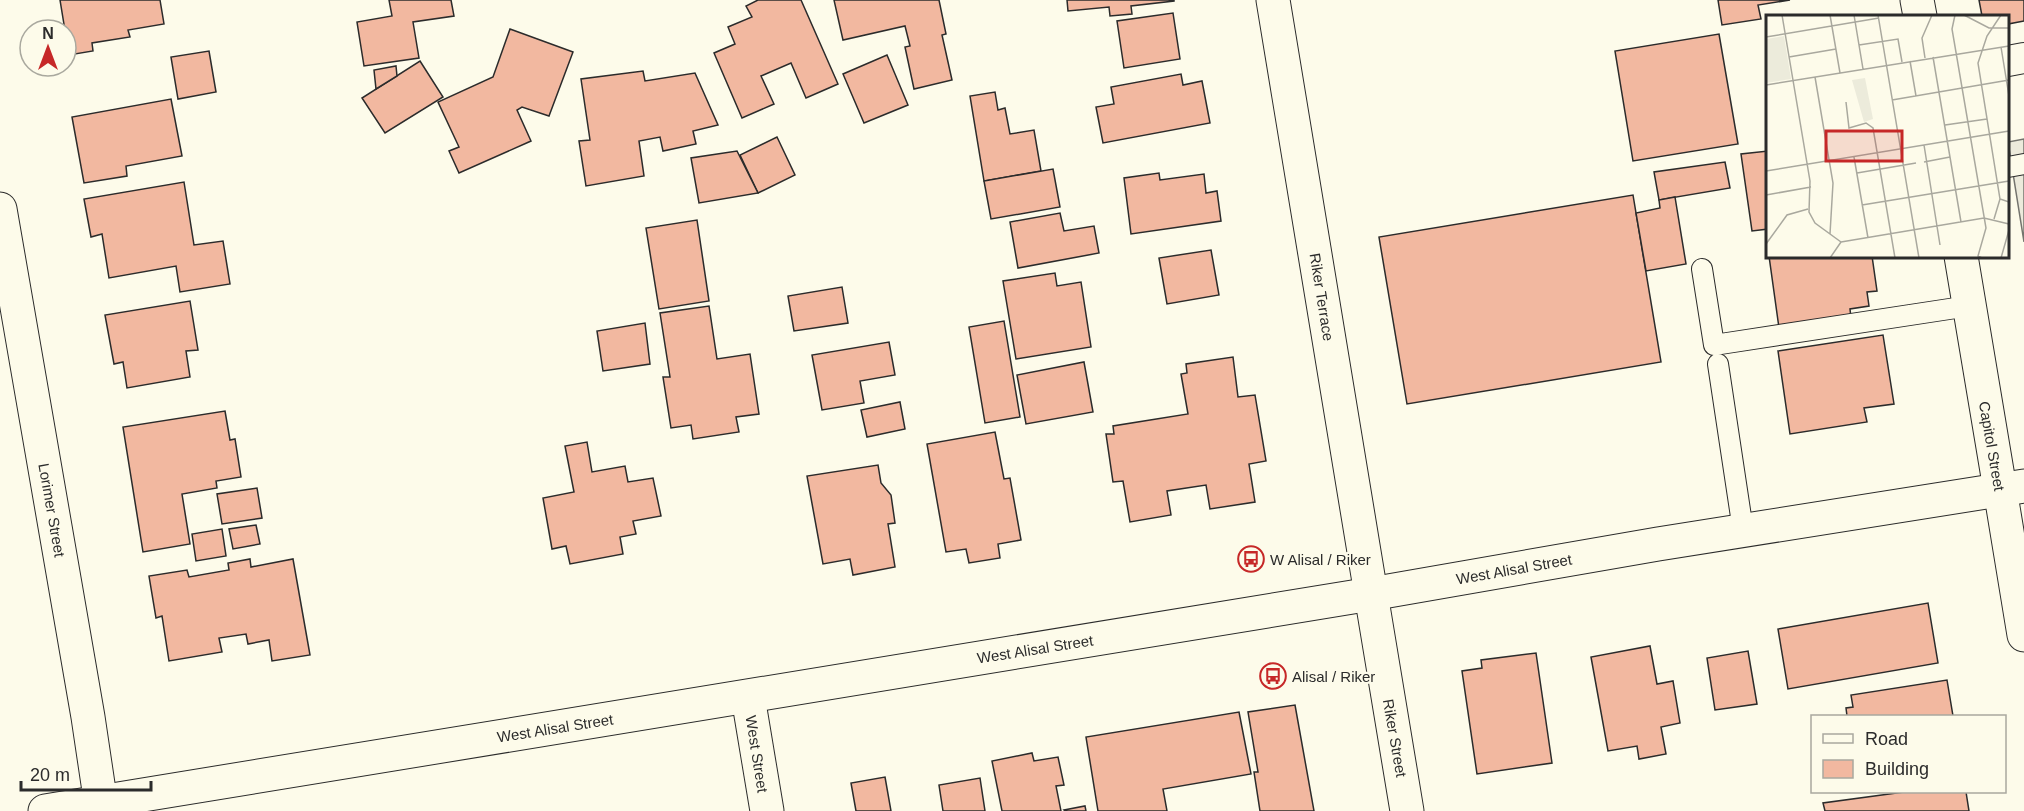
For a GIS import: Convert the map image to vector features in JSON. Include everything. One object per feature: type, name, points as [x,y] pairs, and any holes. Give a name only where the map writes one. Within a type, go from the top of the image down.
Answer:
[{"type":"main road","name":"Riker Terrace","points":[[1273,0],[1371,594]]},
{"type":"main road","points":[[1917,0],[1920,15]]},
{"type":"main road","name":"Lorimer Street","points":[[0,209],[86,705],[101,806]]},
{"type":"main road","name":"Capitol Street","points":[[1961,258],[1970,306],[2012,488],[2023,626]]},
{"type":"main road","name":"West Alisal Street","points":[[45,811],[101,806],[1743,530],[2012,488]]},
{"type":"main road","name":"Riker Street","points":[[1371,594],[1407,811]]},
{"type":"main road","name":"West Street","points":[[748,697],[766,811]]},
{"type":"street","points":[[2009,61],[2024,58]]},
{"type":"lane","points":[[2009,167],[2024,164]]},
{"type":"lane","points":[[1702,269],[1714,345],[1970,306]]},
{"type":"lane","points":[[1718,364],[1743,530]]},
{"type":"shaded area","points":[[2024,139],[2024,242],[2009,148],[2009,142]]},
{"type":"building","points":[[60,0],[160,0],[164,24],[128,30],[130,37],[92,43],[93,51],[78,54],[78,18],[63,18]]},
{"type":"building","points":[[389,0],[451,0],[454,16],[413,22],[419,58],[364,66],[357,22],[392,16]]},
{"type":"building","points":[[758,0],[801,0],[838,84],[806,98],[791,63],[761,76],[774,104],[742,118],[714,53],[735,44],[728,27],[752,17],[746,6]]},
{"type":"building","points":[[834,0],[939,0],[946,34],[942,35],[952,80],[914,89],[905,47],[910,46],[905,26],[843,40]]},
{"type":"building","points":[[1067,0],[1174,1],[1131,6],[1132,14],[1110,16],[1109,7],[1068,11]]},
{"type":"building","points":[[1718,0],[1790,0],[1758,5],[1761,19],[1722,25]]},
{"type":"building","points":[[1979,0],[2024,0],[2024,21],[2009,24],[2009,15],[1982,15]]},
{"type":"building","points":[[1173,13],[1180,59],[1124,68],[1117,21]]},
{"type":"building","points":[[510,29],[573,52],[549,116],[522,107],[517,110],[531,141],[459,173],[449,151],[459,147],[438,102],[493,77]]},
{"type":"building","points":[[1719,34],[1738,144],[1633,161],[1615,51]]},
{"type":"building","points":[[209,51],[216,92],[178,99],[171,57]]},
{"type":"building","points":[[887,55],[908,105],[864,123],[843,74]]},
{"type":"building","points":[[420,61],[443,97],[385,133],[362,98]]},
{"type":"building","points":[[396,66],[397,76],[376,89],[374,70]]},
{"type":"building","points":[[643,71],[645,81],[695,73],[718,125],[693,131],[696,144],[663,151],[660,137],[639,141],[644,176],[586,186],[579,141],[590,140],[581,79]]},
{"type":"building","points":[[1181,74],[1183,85],[1202,81],[1210,123],[1103,143],[1096,107],[1114,104],[1111,87]]},
{"type":"building","points":[[995,92],[998,110],[1005,108],[1010,134],[1034,130],[1041,171],[984,181],[970,96]]},
{"type":"building","points":[[171,99],[182,156],[126,166],[127,176],[84,183],[72,117]]},
{"type":"building","points":[[777,137],[795,175],[758,193],[740,155]]},
{"type":"building","points":[[737,151],[758,193],[699,203],[691,158]]},
{"type":"building","points":[[1766,151],[1766,229],[1752,231],[1741,154]]},
{"type":"building","points":[[1725,162],[1730,188],[1659,200],[1654,172]]},
{"type":"building","points":[[1053,169],[1060,207],[991,219],[984,181]]},
{"type":"building","points":[[1159,173],[1160,180],[1204,174],[1206,193],[1217,191],[1221,221],[1131,234],[1124,178]]},
{"type":"building","points":[[184,182],[194,245],[223,241],[230,284],[180,292],[176,266],[109,278],[102,234],[91,237],[84,199]]},
{"type":"building","points":[[1633,195],[1661,362],[1407,404],[1379,237]]},
{"type":"building","points":[[1675,197],[1686,264],[1646,271],[1636,213],[1660,208],[1659,200]]},
{"type":"building","points":[[1060,213],[1064,231],[1094,226],[1099,253],[1018,268],[1010,222]]},
{"type":"building","points":[[697,220],[709,301],[659,309],[646,228]]},
{"type":"building","points":[[1211,250],[1219,295],[1167,304],[1159,258]]},
{"type":"building","points":[[1769,258],[1872,258],[1877,291],[1867,292],[1869,306],[1850,309],[1851,318],[1779,328]]},
{"type":"building","points":[[1055,273],[1057,286],[1081,282],[1091,347],[1016,359],[1003,281]]},
{"type":"building","points":[[842,287],[848,323],[794,331],[788,296]]},
{"type":"building","points":[[190,301],[198,350],[186,351],[190,377],[127,388],[123,362],[114,364],[105,315]]},
{"type":"building","points":[[709,306],[717,359],[750,354],[759,414],[736,417],[739,432],[693,439],[691,425],[671,428],[663,377],[670,377],[660,313]]},
{"type":"building","points":[[1004,321],[1020,417],[985,423],[969,327]]},
{"type":"building","points":[[645,323],[650,364],[603,371],[597,331]]},
{"type":"building","points":[[1883,335],[1894,404],[1864,408],[1867,422],[1790,434],[1778,351]]},
{"type":"building","points":[[889,342],[895,375],[860,381],[864,403],[822,410],[812,355]]},
{"type":"building","points":[[1233,357],[1238,397],[1255,395],[1266,461],[1249,464],[1255,502],[1210,509],[1206,485],[1167,491],[1171,515],[1130,522],[1123,481],[1113,482],[1106,434],[1114,434],[1113,426],[1188,414],[1181,374],[1187,373],[1186,364]]},
{"type":"building","points":[[1084,362],[1093,412],[1026,424],[1017,375]]},
{"type":"building","points":[[900,402],[905,429],[867,437],[861,410]]},
{"type":"building","points":[[225,411],[230,440],[235,439],[241,477],[216,481],[217,488],[182,494],[190,544],[143,552],[123,427]]},
{"type":"building","points":[[995,432],[1004,479],[1010,478],[1021,540],[998,544],[1000,558],[969,563],[966,549],[946,552],[927,444]]},
{"type":"building","points":[[587,442],[592,472],[625,466],[628,482],[653,478],[661,516],[633,521],[636,534],[620,537],[623,554],[570,564],[566,546],[552,549],[543,498],[574,492],[565,446]]},
{"type":"building","points":[[878,465],[881,483],[891,495],[895,523],[888,524],[895,567],[853,575],[850,559],[823,564],[807,476]]},
{"type":"building","points":[[257,488],[262,518],[222,524],[217,494]]},
{"type":"building","points":[[256,525],[260,544],[233,549],[229,529]]},
{"type":"building","points":[[222,529],[226,556],[196,561],[192,534]]},
{"type":"building","points":[[250,559],[251,567],[293,559],[310,655],[272,661],[269,640],[248,644],[246,634],[219,638],[222,652],[169,661],[162,616],[156,618],[149,576],[187,570],[189,577],[229,570],[228,563]]},
{"type":"building","points":[[1928,603],[1938,663],[1788,689],[1778,629]]},
{"type":"building","points":[[1650,646],[1657,684],[1673,681],[1680,723],[1661,727],[1666,754],[1639,759],[1637,746],[1608,751],[1591,657]]},
{"type":"building","points":[[1748,651],[1757,704],[1715,710],[1707,658]]},
{"type":"building","points":[[1536,653],[1552,763],[1477,774],[1462,671],[1482,668],[1481,660]]},
{"type":"building","points":[[1947,680],[1953,715],[1847,715],[1846,708],[1853,707],[1851,695]]},
{"type":"building","points":[[1295,705],[1314,811],[1260,811],[1254,772],[1258,772],[1248,712]]},
{"type":"building","points":[[1239,712],[1251,774],[1163,789],[1167,811],[1098,811],[1086,737]]},
{"type":"building","points":[[1032,753],[1034,761],[1058,757],[1064,785],[1056,786],[1061,811],[1002,811],[992,761]]},
{"type":"building","points":[[885,777],[891,811],[856,811],[851,783]]},
{"type":"building","points":[[980,778],[985,811],[943,811],[939,785]]},
{"type":"building","points":[[1897,793],[1966,793],[1969,811],[1825,811],[1823,803]]},
{"type":"building","points":[[1085,806],[1086,811],[1064,810]]},
{"type":"place","name":"W Alisal / Riker","points":[[1251,559]]},
{"type":"place","name":"Alisal / Riker","points":[[1273,676]]}]
